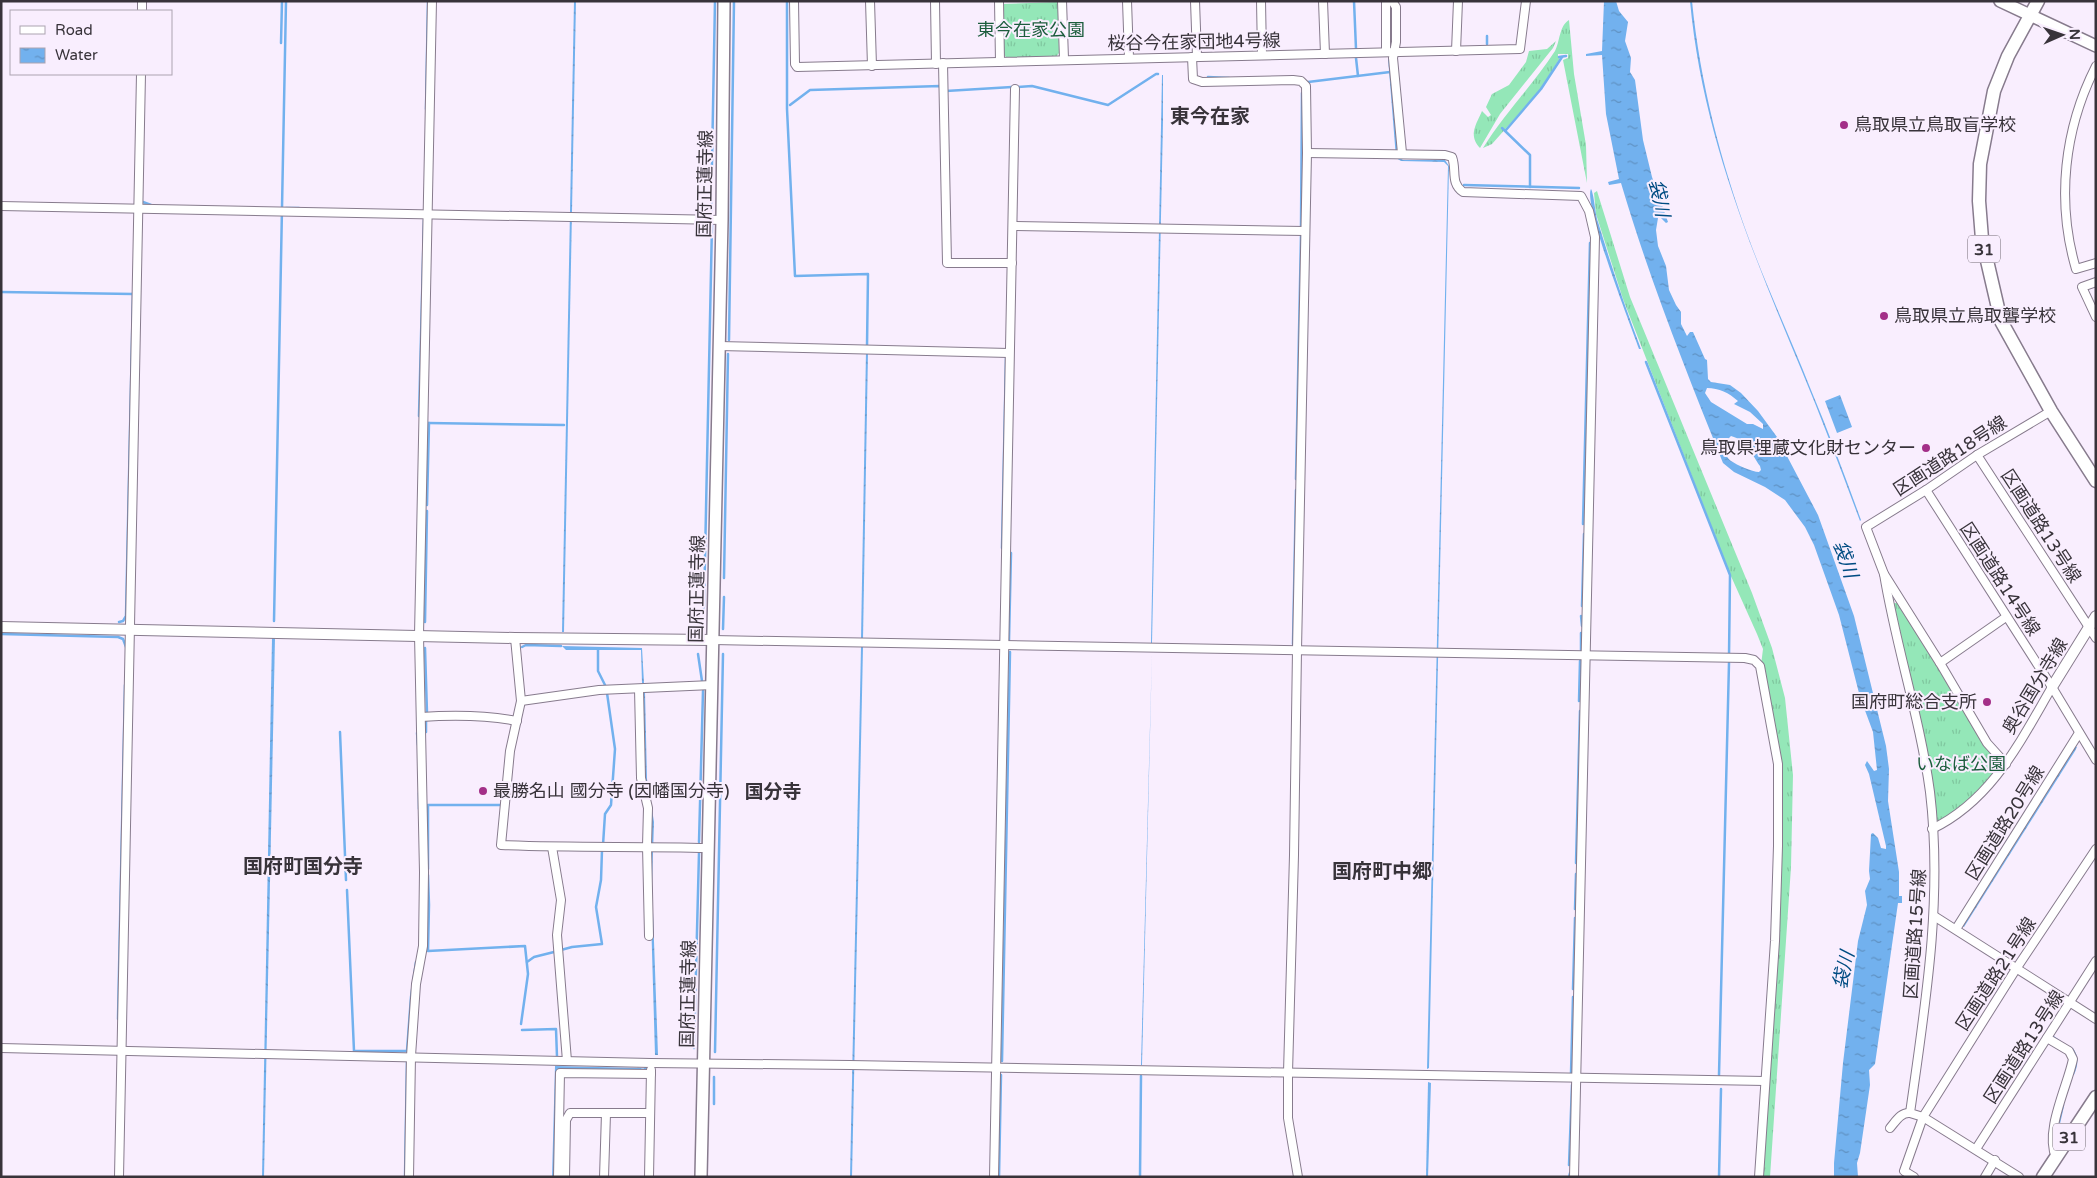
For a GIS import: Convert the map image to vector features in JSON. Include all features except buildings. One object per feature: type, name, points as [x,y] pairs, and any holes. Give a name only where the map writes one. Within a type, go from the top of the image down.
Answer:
[{"type":"main road","name":"国府正蓮寺線","points":[[701,1177],[722,220],[724,1]]},
{"type":"main road","points":[[2000,1],[2096,46]]},
{"type":"main road","name":"31","points":[[2038,1],[2008,56],[1994,92],[1980,164],[1979,201],[1982,239],[2001,321],[2051,410],[2096,481]]},
{"type":"main road","name":"31","points":[[2043,1177],[2092,1110],[2096,1097]]},
{"type":"street","points":[[408,1177],[411,1056],[416,984],[423,946],[419,635],[432,1]]},
{"type":"street","name":"桜谷今在家団地4号線","points":[[794,1],[795,64],[797,67],[1520,49],[1526,1]]},
{"type":"street","points":[[870,1],[872,66]]},
{"type":"street","points":[[936,1],[947,263],[1012,263]]},
{"type":"street","points":[[999,1],[1000,62]]},
{"type":"street","points":[[1062,1],[1064,59]]},
{"type":"street","points":[[1127,1],[1129,58]]},
{"type":"street","points":[[1196,1],[1193,79],[1202,82],[1301,81],[1306,86],[1307,153],[1288,1073],[1288,1118],[1298,1177]]},
{"type":"street","points":[[1260,1],[1262,55]]},
{"type":"street","points":[[1323,1],[1324,54]]},
{"type":"street","points":[[1386,52],[1386,2],[1390,1],[1396,7],[1395,52],[1393,58],[1402,153]]},
{"type":"street","points":[[1456,51],[1458,1]]},
{"type":"street","points":[[2096,66],[2084,89],[2073,128],[2065,164],[2064,201],[2068,236],[2076,269],[2096,263]]},
{"type":"street","points":[[119,1177],[141,75]]},
{"type":"street","points":[[994,1177],[1015,89]]},
{"type":"street","points":[[1307,153],[1445,155],[1452,157],[1455,164],[1454,182],[1457,188],[1463,192],[1580,196],[1589,211],[1595,237],[1574,1177]]},
{"type":"street","points":[[1,206],[722,220]]},
{"type":"street","points":[[1013,226],[1305,231]]},
{"type":"street","points":[[2096,282],[2082,287],[2096,317]]},
{"type":"street","points":[[719,346],[1009,353]]},
{"type":"street","name":"区画道路18号線","points":[[1884,574],[1866,527],[1926,490],[1977,455],[2051,410]]},
{"type":"street","name":"区画道路13号線","points":[[1977,455],[2096,638]]},
{"type":"street","name":"区画道路14号線","points":[[1926,490],[2052,687],[2096,760]]},
{"type":"street","points":[[1884,574],[1940,663],[1987,743],[2006,764]]},
{"type":"street","name":"区画道路15号線","points":[[1884,574],[1912,696],[1930,792],[1935,863],[1934,916],[1921,1040],[1910,1113]]},
{"type":"street","name":"奥谷国分寺線","points":[[1932,829],[1948,822],[1974,802],[1995,779],[2096,616]]},
{"type":"street","points":[[1940,663],[2006,617]]},
{"type":"street","points":[[1,627],[130,628],[515,638],[1745,658],[1754,660],[1760,666],[1778,764],[1775,941],[1759,1177]]},
{"type":"street","points":[[515,638],[521,700],[510,751],[501,845],[708,848]]},
{"type":"street","points":[[521,700],[599,690],[712,685]]},
{"type":"street","points":[[639,689],[641,778],[648,808],[646,846],[649,936]]},
{"type":"street","points":[[421,717],[459,716],[517,721]]},
{"type":"street","name":"区画道路20号線","points":[[1956,929],[2079,733]]},
{"type":"street","points":[[552,847],[561,900],[557,935],[567,1061]]},
{"type":"street","name":"区画道路21号線","points":[[1914,1177],[1904,1171],[1924,1117],[2016,969],[2096,849]]},
{"type":"street","points":[[1934,916],[2096,1019]]},
{"type":"street","name":"区画道路13号線","points":[[1976,1149],[2096,961]]},
{"type":"street","points":[[2048,1038],[2069,1052],[2073,1058],[2053,1132],[2052,1150],[2056,1157]]},
{"type":"street","points":[[1,1048],[704,1064],[1765,1081]]},
{"type":"street","points":[[649,1177],[651,1063]]},
{"type":"street","points":[[558,1177],[560,1073],[651,1074]]},
{"type":"street","points":[[1890,1128],[1906,1112],[1924,1117],[1995,1160],[2019,1177]]},
{"type":"street","points":[[564,1177],[566,1120],[570,1113],[650,1113]]},
{"type":"street","points":[[604,1177],[606,1113]]},
{"type":"street","points":[[1985,1177],[1995,1160]]},
{"type":"green space","name":"東今在家公園","points":[[1058,2],[1059,53],[1056,57],[1007,58],[1004,55],[1003,4]]},
{"type":"green space","points":[[1569,20],[1574,74],[1586,145],[1587,183],[1563,60],[1568,58],[1568,54],[1558,54],[1558,58],[1560,58],[1540,90],[1492,144],[1483,148],[1555,51],[1561,30]]},
{"type":"green space","points":[[1556,41],[1553,48],[1500,114],[1480,148],[1474,139],[1474,130],[1482,111],[1488,117],[1491,115],[1486,107],[1492,94],[1509,85],[1526,62],[1529,51],[1547,49]]},
{"type":"green space","points":[[1597,191],[1630,297],[1752,593],[1772,648],[1785,698],[1793,775],[1791,867],[1770,1177],[1761,1177],[1774,1019],[1781,803],[1761,665],[1763,649],[1730,574],[1623,299],[1596,214],[1594,193]]},
{"type":"green space","name":"いなば公園","points":[[1894,603],[1897,603],[1993,754],[2002,764],[1995,776],[1960,811],[1938,821],[1934,820],[1927,755]]},
{"type":"water","points":[[574,1],[576,1],[564,632],[562,632]]},
{"type":"water","points":[[1388,1],[1393,1],[1398,157],[1403,160],[1445,160],[1449,166],[1429,1068],[1427,1069],[1448,166],[1444,162],[1401,161],[1396,158],[1388,58]]},
{"type":"water","points":[[1604,1],[1616,1],[1619,11],[1628,22],[1625,41],[1631,58],[1630,72],[1635,80],[1643,140],[1652,177],[1668,222],[1666,223],[1661,218],[1658,218],[1656,230],[1658,246],[1666,266],[1669,290],[1681,312],[1681,324],[1687,336],[1690,332],[1693,332],[1707,360],[1708,379],[1711,382],[1730,385],[1741,393],[1758,411],[1777,437],[1818,515],[1854,616],[1886,746],[1889,769],[1888,801],[1899,872],[1899,896],[1902,896],[1902,903],[1898,903],[1875,1064],[1869,1070],[1870,1085],[1857,1163],[1858,1177],[1834,1177],[1834,1163],[1843,1063],[1858,941],[1867,905],[1865,891],[1870,879],[1871,834],[1873,833],[1878,838],[1881,848],[1886,849],[1869,774],[1865,765],[1867,761],[1874,771],[1877,770],[1873,732],[1860,697],[1839,615],[1814,545],[1805,527],[1785,500],[1765,487],[1734,472],[1723,463],[1656,289],[1621,183],[1609,185],[1608,182],[1619,179],[1606,114],[1602,55],[1586,56],[1586,54],[1602,51]],"holes":[[[1707,388],[1720,390],[1735,398],[1738,401],[1734,404],[1750,412],[1763,424],[1763,429],[1753,424],[1747,424],[1711,402],[1705,393]],[[1731,436],[1737,438],[1748,448],[1760,466],[1761,470],[1759,472],[1741,466],[1728,458],[1722,446],[1724,443],[1730,443],[1728,439]]]},
{"type":"water","points":[[1690,1],[1692,1],[1706,92],[1729,181],[1756,258],[1831,438],[1860,521],[1764,279],[1747,235],[1731,190],[1705,97],[1696,50]]},
{"type":"water","points":[[1162,75],[1163,122],[1151,643]]},
{"type":"water","points":[[1591,189],[1603,238],[1641,349],[1639,349],[1618,292],[1601,240],[1590,199]]},
{"type":"water","points":[[866,351],[868,352],[863,639],[861,639]]},
{"type":"water","points":[[1840,395],[1852,427],[1837,433],[1825,401]]},
{"type":"water","points":[[275,637],[264,1177],[262,1177],[272,638]]},
{"type":"water","points":[[562,646],[642,648],[644,683],[642,683],[641,650],[566,650]]},
{"type":"water","points":[[861,647],[863,647],[852,1177],[850,1177]]},
{"type":"water","points":[[1152,651],[1142,1065],[1141,1065]]},
{"type":"water","points":[[642,692],[645,692],[647,779],[654,822],[652,884],[658,1055],[655,1055],[650,883],[652,822],[645,784]]},
{"type":"water","points":[[2075,746],[2077,747],[2075,751],[1964,927],[1962,926]]},
{"type":"water","points":[[555,1066],[641,1068],[641,1071],[557,1070],[554,1177],[552,1177]]},
{"type":"water","points":[[1428,1082],[1431,1083],[1428,1177],[1426,1177]]},
{"type":"waterway","points":[[281,43],[282,1]]},
{"type":"waterway","points":[[274,621],[286,1]]},
{"type":"waterway","points":[[426,109],[428,1]]},
{"type":"waterway","points":[[711,215],[715,1]]},
{"type":"waterway","points":[[729,340],[734,1]]},
{"type":"waterway","points":[[787,1],[787,109],[795,276],[868,274],[867,346]]},
{"type":"waterway","points":[[1354,1],[1356,49]]},
{"type":"waterway","points":[[1487,36],[1487,44]]},
{"type":"waterway","points":[[1559,57],[1566,56]]},
{"type":"waterway","points":[[1506,130],[1541,89],[1562,57]]},
{"type":"waterway","points":[[1356,58],[1358,76]]},
{"type":"waterway","points":[[1308,82],[1390,72]]},
{"type":"waterway","points":[[1018,87],[1032,86],[1108,105],[1158,74]]},
{"type":"waterway","points":[[1208,77],[1229,78]]},
{"type":"waterway","points":[[790,105],[810,90],[941,87]]},
{"type":"waterway","points":[[946,91],[1012,87]]},
{"type":"waterway","points":[[1301,227],[1302,93]]},
{"type":"waterway","points":[[1502,128],[1530,155],[1530,187]]},
{"type":"waterway","points":[[1464,185],[1579,188]]},
{"type":"waterway","points":[[143,202],[151,205]]},
{"type":"waterway","points":[[286,208],[299,208]]},
{"type":"waterway","points":[[419,416],[424,220]]},
{"type":"waterway","points":[[698,624],[704,606],[712,224]]},
{"type":"waterway","points":[[1296,479],[1301,236]]},
{"type":"waterway","points":[[1583,524],[1590,243]]},
{"type":"waterway","points":[[1,292],[133,294]]},
{"type":"waterway","points":[[119,622],[123,621],[126,616],[133,293]]},
{"type":"waterway","points":[[724,578],[728,354]]},
{"type":"waterway","points":[[1002,548],[1006,358]]},
{"type":"waterway","points":[[1646,362],[1730,575],[1729,656]]},
{"type":"waterway","points":[[428,423],[564,425]]},
{"type":"waterway","points":[[427,505],[429,423]]},
{"type":"waterway","points":[[1293,644],[1296,490]]},
{"type":"waterway","points":[[425,622],[427,511]]},
{"type":"waterway","points":[[1582,606],[1584,534]]},
{"type":"waterway","points":[[1009,640],[1011,553]]},
{"type":"waterway","points":[[723,629],[724,597]]},
{"type":"waterway","points":[[1581,616],[1582,626]]},
{"type":"waterway","points":[[1581,633],[1581,650]]},
{"type":"waterway","points":[[1,634],[118,637],[123,639],[126,647]]},
{"type":"waterway","points":[[522,647],[526,645],[561,646]]},
{"type":"waterway","points":[[425,648],[427,713]]},
{"type":"waterway","points":[[598,650],[598,671],[606,687]]},
{"type":"waterway","points":[[1002,1061],[1010,652]]},
{"type":"waterway","points":[[698,654],[702,681]]},
{"type":"waterway","points":[[715,1052],[723,654]]},
{"type":"waterway","points":[[1579,701],[1580,661]]},
{"type":"waterway","points":[[1719,1075],[1729,663]]},
{"type":"waterway","points":[[118,1019],[125,685]]},
{"type":"waterway","points":[[699,842],[703,691]]},
{"type":"waterway","points":[[603,845],[605,814],[611,805],[615,749],[607,693]]},
{"type":"waterway","points":[[1576,863],[1580,711]]},
{"type":"waterway","points":[[426,721],[426,732]]},
{"type":"waterway","points":[[340,732],[346,880]]},
{"type":"waterway","points":[[417,733],[418,745]]},
{"type":"waterway","points":[[419,793],[419,809]]},
{"type":"waterway","points":[[428,869],[428,805],[500,805]]},
{"type":"waterway","points":[[561,950],[602,944],[596,907],[601,880],[602,850]]},
{"type":"waterway","points":[[694,1048],[699,853]]},
{"type":"waterway","points":[[1575,909],[1576,874]]},
{"type":"waterway","points":[[428,875],[428,951],[525,946],[528,974],[521,1024]]},
{"type":"waterway","points":[[347,890],[354,1051],[407,1051],[416,962]]},
{"type":"waterway","points":[[1573,989],[1575,918]]},
{"type":"waterway","points":[[527,962],[534,957],[554,952]]},
{"type":"waterway","points":[[1571,1074],[1573,997]]},
{"type":"waterway","points":[[522,1030],[556,1029],[557,1057]]},
{"type":"waterway","points":[[2053,1037],[2063,1044]]},
{"type":"waterway","points":[[2072,1049],[2076,1061],[2073,1074]]},
{"type":"waterway","points":[[405,1177],[407,1061]]},
{"type":"waterway","points":[[638,1069],[644,1070],[648,1065]]},
{"type":"waterway","points":[[999,1177],[1001,1075]]},
{"type":"waterway","points":[[1140,1177],[1141,1076]]},
{"type":"waterway","points":[[714,1077],[714,1104]]},
{"type":"waterway","points":[[1569,1165],[1572,1085]]},
{"type":"waterway","points":[[1719,1177],[1721,1089]]},
{"type":"waterway","points":[[2058,1127],[2063,1105]]},
{"type":"waterway","points":[[1569,1177],[1570,1173]]},
{"type":"place","name":"鳥取県立鳥取盲学校","points":[[1844,125]]},
{"type":"place","name":"鳥取県立鳥取聾学校","points":[[1884,316]]},
{"type":"place","name":"鳥取県埋蔵文化財センター","points":[[1926,448]]},
{"type":"place","name":"国府町総合支所","points":[[1987,702]]},
{"type":"place","name":"最勝名山 國分寺 (因幡国分寺)","points":[[483,791]]},
{"type":"district","name":"東今在家","points":[[1210,116]]},
{"type":"district","name":"国分寺","points":[[773,791]]},
{"type":"district","name":"国府町国分寺","points":[[303,866]]},
{"type":"district","name":"国府町中郷","points":[[1382,871]]},
{"type":"water label","name":"袋川","points":[[1660,198]]},
{"type":"water label","name":"袋川","points":[[1846,559]]},
{"type":"water label","name":"袋川","points":[[1843,970]]}]
